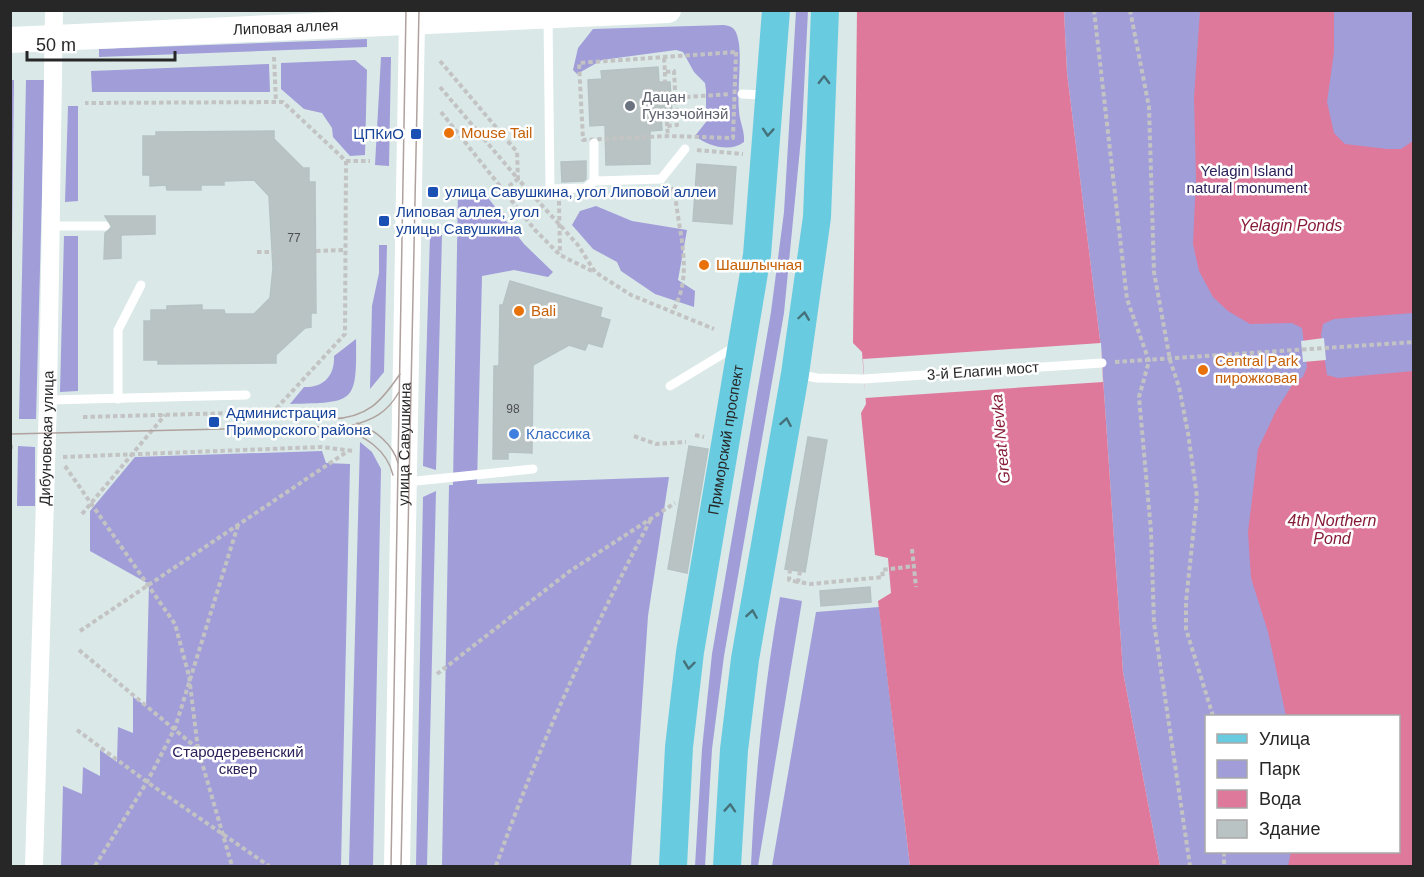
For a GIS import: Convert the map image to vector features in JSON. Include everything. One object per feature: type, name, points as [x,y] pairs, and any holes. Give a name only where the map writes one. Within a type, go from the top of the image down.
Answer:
[{"type":"main road","name":"Липовая аллея","points":[[10,40],[413,14],[548,16],[668,10]]},
{"type":"main road","name":"Приморский проспект","points":[[673,867],[679,747],[690,652],[757,255],[776,10]]},
{"type":"main road","points":[[727,867],[734,750],[745,659],[795,374],[817,217],[825,10]]},
{"type":"main road","name":"улица Савушкина","points":[[397,867],[413,14]]},
{"type":"street","name":"Дибуновская улица","points":[[34,867],[48,400],[54,10]]},
{"type":"lane","points":[[548,16],[550,189],[586,188],[594,181],[661,179],[685,149]]},
{"type":"lane","points":[[738,94],[771,95]]},
{"type":"lane","points":[[594,143],[594,181]]},
{"type":"lane","points":[[51,226],[105,226]]},
{"type":"lane","points":[[118,399],[118,330],[141,285]]},
{"type":"lane","points":[[670,386],[743,341]]},
{"type":"lane","name":"3-й Елагин мост","points":[[795,374],[817,378],[864,379],[1102,363]]},
{"type":"lane","points":[[48,400],[246,395]]},
{"type":"lane","points":[[404,483],[532,469]]},
{"type":"path","points":[[1094,10],[1127,299],[1149,361],[1139,397],[1151,531],[1154,623],[1190,867]]},
{"type":"path","points":[[1130,10],[1149,107],[1154,272],[1170,360],[1179,387],[1194,464],[1197,497],[1186,602],[1186,629],[1212,715]]},
{"type":"path","points":[[736,52],[738,94],[733,138],[668,136],[583,140],[579,63],[664,58],[736,52]]},
{"type":"path","points":[[274,57],[276,102]]},
{"type":"path","points":[[664,58],[665,82]]},
{"type":"path","points":[[440,61],[517,152],[518,179]]},
{"type":"path","points":[[665,72],[674,71],[673,98],[677,125],[667,126]]},
{"type":"path","points":[[440,87],[560,228],[578,245],[595,272]]},
{"type":"path","points":[[673,98],[738,94]]},
{"type":"path","points":[[85,103],[283,102],[346,161],[370,160]]},
{"type":"path","points":[[441,112],[535,230],[561,255],[595,272],[630,295],[714,329]]},
{"type":"path","points":[[667,114],[668,136]]},
{"type":"path","points":[[672,141],[685,149],[748,154]]},
{"type":"path","points":[[83,417],[273,412],[345,334],[346,161]]},
{"type":"path","points":[[504,190],[518,179]]},
{"type":"path","points":[[672,312],[680,294],[685,262],[674,188]]},
{"type":"path","points":[[559,189],[561,255]]},
{"type":"path","points":[[315,251],[346,250]]},
{"type":"path","points":[[257,252],[273,252]]},
{"type":"path","points":[[1102,363],[1300,352],[1413,342]]},
{"type":"path","points":[[82,514],[134,455],[165,415]]},
{"type":"path","points":[[634,436],[656,444],[686,442]]},
{"type":"path","points":[[231,867],[198,749],[189,676],[175,624],[60,458],[321,447],[354,450]]},
{"type":"path","points":[[80,631],[348,451]]},
{"type":"path","points":[[437,674],[570,571],[675,503]]},
{"type":"path","points":[[496,867],[519,801],[580,657],[652,517]]},
{"type":"path","points":[[95,867],[147,782],[175,728],[189,676],[238,525]]},
{"type":"path","points":[[912,549],[916,587]]},
{"type":"path","points":[[790,569],[789,580],[811,584],[883,577],[882,570],[914,566]]},
{"type":"path","points":[[798,582],[800,571]]},
{"type":"path","points":[[79,650],[198,749]]},
{"type":"path","points":[[77,730],[269,867]]},
{"type":"green space","points":[[796,11],[808,11],[802,128],[784,313],[724,656],[712,749],[705,866],[695,866],[702,749],[712,654],[771,312],[784,212]]},
{"type":"green space","name":"Yelagin Island natural monument","points":[[1064,11],[1413,11],[1413,866],[1160,866],[1123,672],[1101,348],[1067,73]]},
{"type":"green space","points":[[724,25],[734,29],[739,42],[739,110],[744,142],[732,147],[719,147],[695,136],[706,122],[705,83],[694,72],[683,52],[676,50],[602,60],[577,74],[573,70],[578,48],[593,29]]},
{"type":"green space","points":[[367,39],[367,47],[99,57],[99,49]]},
{"type":"green space","points":[[381,57],[391,57],[389,166],[375,165]]},
{"type":"green space","points":[[355,60],[367,70],[365,155],[350,156],[333,137],[332,128],[322,113],[304,109],[281,89],[281,63]]},
{"type":"green space","points":[[269,64],[270,92],[92,92],[91,71]]},
{"type":"green space","points":[[10,80],[14,80],[11,325]]},
{"type":"green space","points":[[26,80],[45,80],[36,419],[19,419]]},
{"type":"green space","points":[[68,106],[78,106],[78,201],[65,202]]},
{"type":"green space","points":[[458,190],[485,194],[524,244],[553,272],[548,277],[514,270],[482,276],[477,484],[669,477],[648,616],[631,866],[442,866],[449,485],[453,485]]},
{"type":"green space","points":[[596,206],[632,221],[687,230],[678,280],[695,291],[694,307],[655,294],[621,271],[617,262],[593,249],[572,225],[580,211]]},
{"type":"green space","points":[[430,235],[442,235],[436,470],[423,466]]},
{"type":"green space","points":[[64,236],[78,236],[78,391],[60,392]]},
{"type":"green space","points":[[379,245],[387,245],[384,372],[370,389],[372,306],[379,273]]},
{"type":"green space","points":[[356,339],[355,377],[347,396],[327,402],[290,404],[304,387],[322,383],[330,375],[334,356]]},
{"type":"green space","points":[[360,442],[372,452],[381,469],[373,866],[349,866]]},
{"type":"green space","points":[[18,446],[35,447],[35,506],[17,506]]},
{"type":"green space","name":"Стародеревенский сквер","points":[[322,451],[326,463],[350,464],[341,866],[61,866],[63,786],[82,794],[83,767],[100,776],[100,750],[117,762],[118,727],[133,733],[133,697],[146,706],[149,584],[90,551],[90,511],[135,457]]},
{"type":"green space","points":[[436,491],[427,866],[416,866],[423,497]]},
{"type":"green space","points":[[780,597],[802,601],[758,866],[751,866],[761,731]]},
{"type":"green space","points":[[879,607],[910,866],[772,866],[816,612]]},
{"type":"water","name":"Great Nevka","points":[[857,11],[1064,11],[1067,73],[1101,348],[1123,672],[1160,866],[910,866],[878,601],[891,593],[888,558],[875,555],[861,413],[866,404],[862,352],[853,343]]},
{"type":"water","points":[[1200,11],[1334,11],[1334,52],[1327,102],[1334,133],[1345,144],[1387,149],[1401,149],[1413,141],[1413,313],[1334,319],[1323,324],[1321,335],[1327,375],[1338,378],[1413,371],[1413,866],[1288,866],[1291,853],[1400,853],[1400,715],[1286,715],[1268,632],[1251,578],[1248,532],[1258,449],[1276,411],[1294,382],[1303,377],[1307,367],[1302,328],[1292,323],[1250,324],[1228,311],[1213,297],[1199,271],[1193,244],[1196,179],[1194,97]]},
{"type":"pier","points":[[1324,338],[1326,360],[1303,362],[1301,341]]},
{"type":"pier","points":[[1101,343],[1103,382],[865,398],[863,359]]},
{"type":"building","name":"Дацан Гунзэчойнэй","points":[[658,67],[659,82],[670,82],[672,114],[661,115],[662,130],[650,131],[650,164],[606,165],[605,125],[590,126],[588,80],[602,79],[601,71]]},
{"type":"building","points":[[274,131],[274,139],[303,168],[309,168],[309,182],[315,182],[316,313],[311,313],[311,327],[305,328],[276,355],[276,363],[158,364],[158,360],[144,360],[144,321],[151,321],[151,310],[167,310],[167,306],[202,305],[202,310],[224,310],[225,314],[254,314],[270,298],[273,268],[269,196],[254,180],[224,181],[224,185],[201,185],[201,190],[167,190],[166,185],[150,186],[150,175],[143,175],[143,136],[156,136],[156,132]]},
{"type":"building","points":[[586,161],[586,179],[562,182],[561,162]]},
{"type":"building","points":[[697,164],[736,167],[732,224],[693,221]]},
{"type":"building","points":[[105,216],[155,216],[155,234],[121,235],[121,258],[104,259],[105,233],[112,227]]},
{"type":"building","points":[[510,281],[602,308],[600,317],[610,320],[602,347],[588,343],[585,350],[569,345],[533,365],[532,453],[508,452],[508,459],[493,459],[494,366],[499,366],[500,305],[503,305]]},
{"type":"building","points":[[808,437],[827,440],[805,572],[785,569]]},
{"type":"building","points":[[689,446],[708,449],[687,573],[668,569]]},
{"type":"building","points":[[870,587],[871,602],[821,606],[820,591]]},
{"type":"tram line","points":[[391,866],[406,10]]},
{"type":"tram line","points":[[401,866],[419,10]]},
{"type":"tram line","points":[[331,419],[344,418],[372,407],[400,374]]},
{"type":"tram line","points":[[10,434],[350,426],[379,415],[399,392]]},
{"type":"tram line","points":[[357,423],[382,438],[396,456],[398,463]]},
{"type":"tram line","points":[[339,429],[348,431],[373,444],[386,458],[393,475]]},
{"type":"place","name":"Дацан Гунзэчойнэй","points":[[630,106]]},
{"type":"place","name":"Mouse Tail","points":[[449,133]]},
{"type":"place","name":"ЦПКиО","points":[[416,134]]},
{"type":"place","name":"улица Савушкина, угол Липовой аллеи","points":[[433,192]]},
{"type":"place","name":"Липовая аллея, угол улицы Савушкина","points":[[384,221]]},
{"type":"place","name":"Шашлычная","points":[[704,265]]},
{"type":"place","name":"Bali","points":[[519,311]]},
{"type":"place","name":"Central Park пирожковая","points":[[1203,370]]},
{"type":"place","name":"Администрация Приморского района","points":[[214,422]]},
{"type":"place","name":"Классика","points":[[514,434]]},
{"type":"water label","name":"Yelagin Ponds","points":[[1291,225]]},
{"type":"water label","name":"4th Northern Pond","points":[[1332,529]]}]
